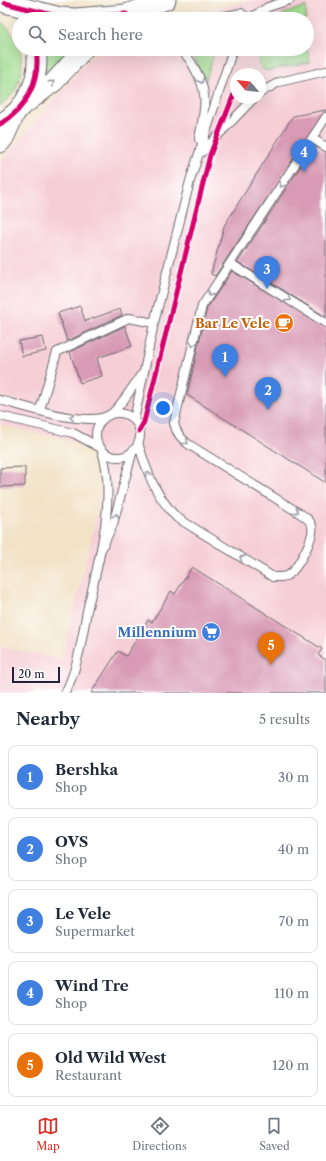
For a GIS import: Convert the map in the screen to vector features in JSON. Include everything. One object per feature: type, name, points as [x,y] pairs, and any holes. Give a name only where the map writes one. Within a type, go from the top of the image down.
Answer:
[{"type":"street","points":[[126,11],[166,0]]},
{"type":"street","points":[[11,5],[40,12]]},
{"type":"street","points":[[0,144],[12,115],[30,94],[37,70],[36,56]]},
{"type":"street","points":[[12,115],[54,82],[81,56]]},
{"type":"lane","points":[[260,12],[268,7],[290,0]]},
{"type":"lane","points":[[186,56],[191,61],[205,90],[205,108],[198,145],[199,154]]},
{"type":"lane","points":[[134,420],[154,323],[190,181],[231,56]]},
{"type":"lane","points":[[266,90],[279,82],[326,71]]},
{"type":"lane","points":[[199,154],[248,104]]},
{"type":"lane","points":[[136,447],[149,478],[167,507],[176,517],[273,577],[286,576],[293,572],[311,540],[313,532],[310,522],[296,511],[188,444],[175,430],[174,423],[202,306],[231,264],[326,117]]},
{"type":"lane","points":[[313,139],[326,147]]},
{"type":"lane","points":[[231,264],[326,323]]},
{"type":"lane","points":[[40,410],[57,352],[129,318],[154,323]]},
{"type":"lane","points":[[65,693],[71,681],[80,646],[100,552],[106,503],[107,481],[104,458],[96,436],[97,429],[100,423],[110,414],[143,373]]},
{"type":"lane","points":[[0,400],[76,418],[93,419],[110,414],[123,413],[134,420],[140,431],[136,447],[113,524],[100,552]]},
{"type":"lane","points":[[0,416],[73,433],[101,448],[106,453],[119,456],[136,447]]},
{"type":"shaded area","points":[[253,0],[326,0],[326,693],[0,693],[0,647],[62,659],[100,503],[102,477],[93,453],[67,439],[0,425],[0,163],[88,60],[93,56],[314,56],[314,12],[201,12]]},
{"type":"green space","points":[[306,6],[306,12],[289,12]]},
{"type":"green space","points":[[0,21],[12,34],[12,56],[21,56],[22,64],[21,75],[17,87],[10,97],[0,106]]},
{"type":"green space","points":[[44,56],[64,56],[51,70],[46,70],[44,66]]},
{"type":"green space","points":[[193,56],[213,56],[206,80]]},
{"type":"green space","points":[[260,56],[309,56],[310,62],[267,71],[266,68],[261,68],[258,62]]},
{"type":"building","points":[[326,110],[215,276],[211,274],[224,226],[293,116]]},
{"type":"building","points":[[314,146],[326,152],[326,317],[238,262]]},
{"type":"building","points":[[232,271],[326,328],[326,483],[187,395],[207,308]]},
{"type":"building","points":[[80,306],[85,321],[120,309],[122,315],[67,341],[58,313]]},
{"type":"building","points":[[125,326],[132,346],[97,358],[102,376],[80,383],[70,352]]},
{"type":"building","points":[[43,337],[46,351],[22,356],[19,341]]},
{"type":"building","points":[[25,467],[25,486],[0,487],[0,468]]},
{"type":"building","name":"Millennium","points":[[192,567],[322,649],[318,655],[326,660],[326,693],[91,693],[118,651],[126,656],[148,620],[152,622],[171,591],[175,594]]},
{"type":"cycle path","points":[[5,3],[40,12]]},
{"type":"cycle path","points":[[0,124],[10,118],[25,102],[34,82],[37,56]]},
{"type":"cycle path","points":[[139,431],[144,422],[210,155],[230,104]]},
{"type":"place","name":"Wind Tre","points":[[304,172]]},
{"type":"place","name":"Le Vele","points":[[267,289]]},
{"type":"place","name":"Bar Le Vele","points":[[284,323]]},
{"type":"place","name":"Bershka","points":[[225,377]]},
{"type":"place","name":"OVS","points":[[268,410]]},
{"type":"place","name":"Millennium","points":[[211,632]]},
{"type":"place","name":"Old Wild West","points":[[271,665]]}]
